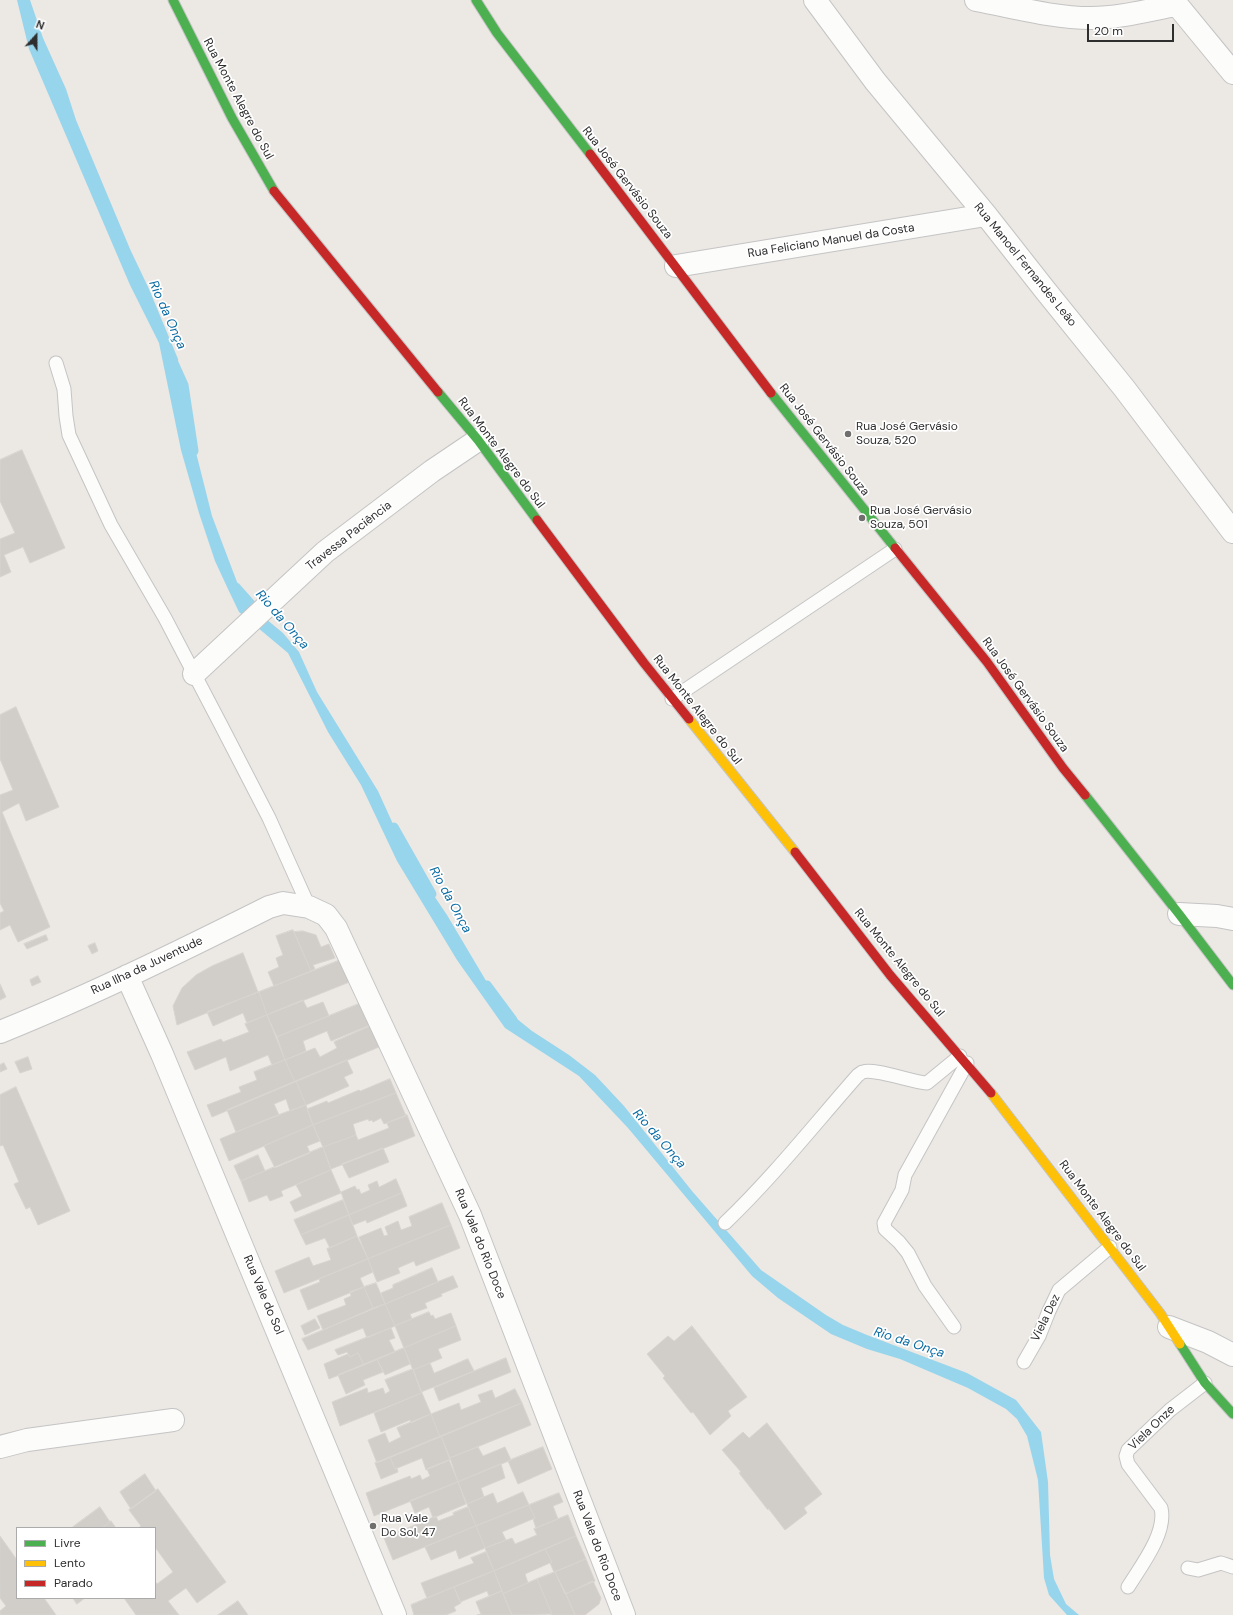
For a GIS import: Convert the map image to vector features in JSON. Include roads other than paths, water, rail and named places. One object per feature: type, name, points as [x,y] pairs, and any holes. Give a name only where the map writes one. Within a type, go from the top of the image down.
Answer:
[{"type":"street","name":"Rua Monte Alegre do Sul","points":[[173,0],[232,118],[275,192],[478,440],[590,592],[672,699],[817,880],[890,975],[964,1059],[1018,1126],[1169,1327],[1205,1382],[1233,1414]]},
{"type":"street","name":"Rua José Gervásio Souza","points":[[476,0],[497,33],[676,266],[781,406],[987,662],[1063,768],[1179,914],[1233,985]]},
{"type":"street","name":"Rua Manoel Fernandes Leão","points":[[815,0],[875,81],[986,215],[1124,388],[1233,532]]},
{"type":"street","points":[[976,0],[1056,15],[1092,18],[1120,16],[1175,2],[1224,52],[1233,73]]},
{"type":"street","name":"Rua Feliciano Manuel da Costa","points":[[676,266],[986,215]]},
{"type":"street","name":"Travessa Paciência","points":[[194,674],[308,567],[338,542],[432,472],[478,440]]},
{"type":"street","name":"Rua Ilha da Juventude","points":[[0,1032],[35,1018],[127,976],[269,908],[283,903],[301,905]]},
{"type":"street","name":"Rua Vale do Rio Doce","points":[[301,905],[326,915],[336,928],[470,1215],[624,1615]]},
{"type":"street","points":[[1179,914],[1216,916],[1233,919]]},
{"type":"street","name":"Rua Vale do Sol","points":[[127,976],[162,1054],[395,1615]]},
{"type":"street","points":[[1169,1327],[1208,1342],[1233,1355]]},
{"type":"street","points":[[0,1447],[27,1440],[173,1420]]},
{"type":"lane","points":[[56,362],[64,389],[69,435],[111,525],[165,618],[269,818],[301,905]]},
{"type":"lane","points":[[672,699],[895,549]]},
{"type":"lane","points":[[724,1223],[743,1205],[792,1151],[858,1075],[864,1071],[875,1072],[927,1083],[964,1059]]},
{"type":"lane","points":[[954,1327],[925,1286],[908,1254],[899,1242],[885,1229],[884,1223],[902,1190],[910,1166],[917,1156],[964,1059]]},
{"type":"lane","name":"Viela Dez","points":[[1024,1362],[1039,1336],[1049,1311],[1060,1290],[1110,1247]]},
{"type":"lane","name":"Viela Onze","points":[[1128,1587],[1156,1539],[1163,1515],[1161,1508],[1128,1464],[1126,1456],[1128,1450],[1170,1410],[1205,1382]]},
{"type":"lane","points":[[1188,1568],[1198,1570],[1221,1563],[1233,1567]]},
{"type":"water","points":[[17,0],[30,0],[43,38],[66,89],[76,120],[178,359],[181,393],[212,516],[237,582],[249,605],[283,633],[299,652],[317,692],[378,791],[408,857],[447,915],[501,1006],[532,1031],[569,1055],[595,1075],[624,1106],[692,1191],[761,1270],[843,1325],[967,1373],[1016,1400],[1041,1432],[1048,1482],[1050,1555],[1054,1579],[1066,1604],[1079,1615],[1067,1615],[1049,1595],[1044,1578],[1038,1480],[1027,1436],[1017,1419],[1006,1409],[968,1388],[900,1359],[867,1349],[831,1334],[778,1298],[752,1276],[628,1128],[579,1076],[505,1028],[457,960],[397,861],[361,785],[328,732],[288,653],[239,612],[215,561],[199,513],[181,450],[159,343],[130,285],[29,49]]},
{"type":"waterway","name":"Rio da Onça","points":[[175,365],[184,385],[194,451]]},
{"type":"waterway","name":"Rio da Onça","points":[[236,587],[260,614]]},
{"type":"waterway","name":"Rio da Onça","points":[[394,827],[432,894]]},
{"type":"waterway","name":"Rio da Onça","points":[[487,985],[513,1020]]},
{"type":"place","name":"Rua José Gervásio Souza, 520","points":[[848,434]]},
{"type":"place","name":"Rua José Gervásio Souza, 501","points":[[862,518]]},
{"type":"place","name":"Rua Vale Do Sol, 47","points":[[373,1526]]}]
